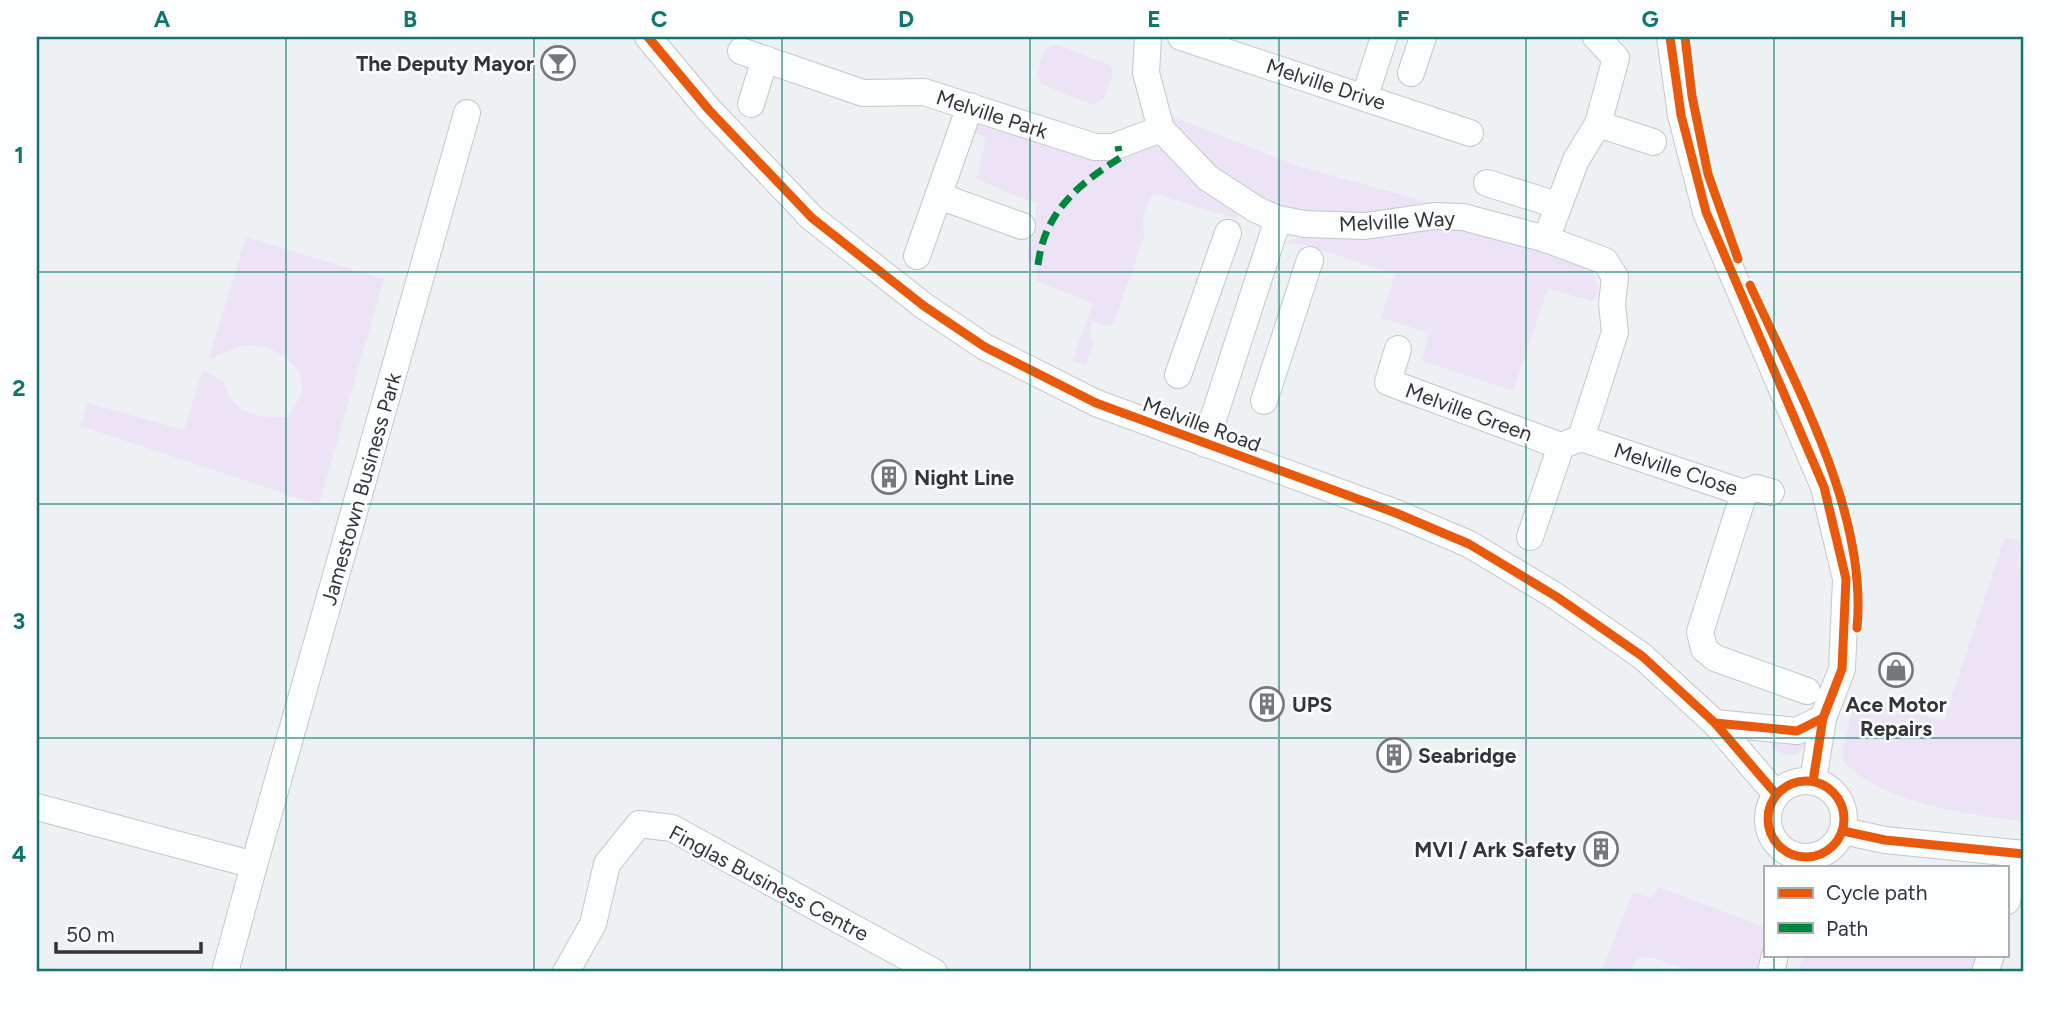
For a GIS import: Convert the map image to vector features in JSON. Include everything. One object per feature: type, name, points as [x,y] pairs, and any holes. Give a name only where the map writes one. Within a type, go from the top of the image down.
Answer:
[{"type":"street","name":"Melville Road","points":[[648,37],[709,110],[812,218],[924,306],[985,348],[1096,404],[1396,513],[1469,544],[1557,597],[1642,656],[1715,723],[1776,794]]},
{"type":"street","name":"Melville Way","points":[[1148,37],[1146,73],[1161,129],[1208,178],[1256,210],[1278,219],[1305,224],[1365,226],[1434,216],[1464,217],[1546,239],[1605,261],[1615,277],[1612,304],[1615,332],[1530,537]]},
{"type":"street","name":"Melville Drive","points":[[1181,37],[1470,133]]},
{"type":"street","points":[[1365,96],[1384,37]]},
{"type":"street","points":[[1411,73],[1423,37]]},
{"type":"street","points":[[1546,239],[1576,160],[1598,124],[1616,58],[1596,37]]},
{"type":"street","points":[[1670,37],[1681,115],[1706,212],[1824,487],[1846,579],[1842,669],[1823,718],[1813,781]]},
{"type":"street","name":"Melville Park","points":[[751,104],[753,55],[863,93],[924,92],[1095,147],[1113,147],[1161,129]]},
{"type":"street","points":[[917,256],[970,106]]},
{"type":"street","name":"Jamestown Business Park","points":[[225,972],[467,113]]},
{"type":"street","points":[[1598,124],[1653,142]]},
{"type":"street","points":[[1487,183],[1557,205]]},
{"type":"street","points":[[939,196],[1022,226]]},
{"type":"street","points":[[1205,444],[1278,219]]},
{"type":"street","points":[[1178,376],[1228,233]]},
{"type":"street","points":[[1264,401],[1310,260]]},
{"type":"street","points":[[1255,290],[1296,303]]},
{"type":"street","points":[[1202,308],[1243,322]]},
{"type":"street","name":"Melville Green","points":[[1398,349],[1388,382],[1571,442]]},
{"type":"street","name":"Melville Close","points":[[1571,442],[1744,493],[1756,488],[1771,492]]},
{"type":"street","points":[[1744,493],[1700,632],[1704,649],[1715,658],[1807,691]]},
{"type":"street","points":[[1715,723],[1797,731],[1823,718]]},
{"type":"street","points":[[1813,781],[1832,790],[1840,800],[1845,817],[1843,831],[1837,843],[1826,852],[1798,862],[1779,846],[1771,835],[1768,816],[1776,794],[1792,783],[1813,781]]},
{"type":"street","points":[[37,807],[254,865]]},
{"type":"street","name":"Finglas Business Centre","points":[[566,972],[593,923],[607,864],[639,824],[672,828],[934,972]]},
{"type":"street","points":[[1843,831],[1885,839],[2021,854],[2008,898]]},
{"type":"shaded area","points":[[1056,44],[1110,65],[1113,73],[1104,99],[1093,105],[1041,84],[1037,74],[1044,50]]},
{"type":"shaded area","points":[[1171,116],[1301,167],[1425,201],[1429,212],[1333,218],[1276,205],[1254,196],[1213,171],[1182,137]]},
{"type":"shaded area","points":[[972,124],[1151,143],[1171,157],[1184,175],[1239,215],[1236,219],[1153,193],[1143,215],[1144,237],[1114,322],[1108,326],[1092,321],[1089,336],[1094,343],[1086,366],[1072,361],[1093,303],[1036,281],[1038,265],[1027,258],[1037,204],[976,179],[986,139],[970,130]]},
{"type":"shaded area","points":[[1465,228],[1586,264],[1596,279],[1597,297],[1592,301],[1548,289],[1513,391],[1422,361],[1429,333],[1381,318],[1395,274],[1305,245],[1282,244],[1311,236],[1362,238]]},
{"type":"shaded area","points":[[246,237],[384,279],[319,505],[80,426],[88,403],[184,430],[203,369],[223,381],[233,401],[247,412],[287,417],[300,397],[302,385],[295,368],[280,354],[262,346],[248,345],[208,361]]},
{"type":"shaded area","points":[[2005,537],[2022,542],[2017,568],[2024,570],[2024,822],[1953,811],[1903,798],[1860,776],[1843,761],[1843,749],[1855,700],[1944,720]]},
{"type":"shaded area","points":[[1761,732],[1804,736],[1809,743],[1796,754],[1789,756],[1772,746]]},
{"type":"shaded area","points":[[1659,887],[1764,927],[1764,953],[1758,972],[1696,972],[1638,957],[1630,972],[1601,972],[1633,892],[1652,898]]},
{"type":"shaded area","points":[[1803,956],[1976,956],[1971,972],[1799,972]]},
{"type":"marked path","points":[[1038,265],[1047,230],[1056,215],[1090,178],[1120,158],[1118,146]]},
{"type":"cycle path","points":[[648,37],[709,110],[812,218],[924,306],[985,347],[1096,403],[1396,513],[1469,544],[1557,597],[1642,656],[1715,723],[1776,794]]},
{"type":"cycle path","points":[[1670,37],[1681,115],[1706,212],[1824,487],[1846,579],[1842,669],[1823,718],[1813,781]]},
{"type":"cycle path","points":[[1685,37],[1692,96],[1708,174],[1738,259]]},
{"type":"cycle path","points":[[1750,285],[1807,408],[1840,496],[1851,541],[1857,585],[1857,628]]},
{"type":"cycle path","points":[[1715,723],[1797,731],[1823,718]]},
{"type":"cycle path","points":[[1799,781],[1813,781],[1827,787],[1838,798],[1844,819],[1841,834],[1833,846],[1813,857],[1799,857],[1785,851],[1774,840],[1768,826],[1768,812],[1774,798],[1785,787],[1799,781]]},
{"type":"cycle path","points":[[1843,831],[1885,840],[2024,854]]},
{"type":"place","name":"The Deputy Mayor","points":[[558,63]]},
{"type":"place","name":"Night Line","points":[[889,477]]},
{"type":"place","name":"Ace Motor Repairs","points":[[1896,670]]},
{"type":"place","name":"UPS","points":[[1267,704]]},
{"type":"place","name":"Seabridge","points":[[1394,755]]},
{"type":"place","name":"MVI / Ark Safety","points":[[1601,849]]}]
